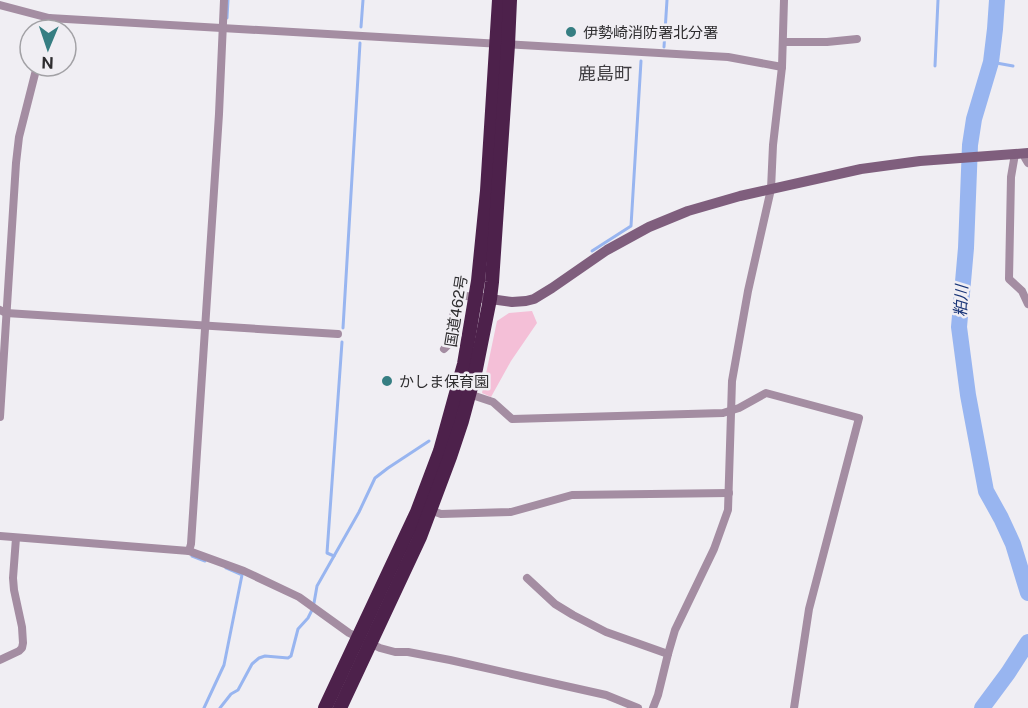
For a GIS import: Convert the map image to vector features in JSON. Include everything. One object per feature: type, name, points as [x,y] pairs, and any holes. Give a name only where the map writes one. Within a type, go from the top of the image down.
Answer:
[{"type":"highway","name":"国道462号","points":[[325,708],[417,512],[440,451],[495,250],[502,44],[499,0]]},
{"type":"highway","name":"国道462号","points":[[502,44],[510,0]]},
{"type":"highway","name":"国道462号","points":[[340,708],[420,537],[450,457],[476,369],[483,298]]},
{"type":"street","points":[[189,551],[219,114],[224,0]]},
{"type":"street","points":[[653,708],[675,630],[714,549],[728,510],[735,362],[771,189],[773,145],[782,66],[784,0]]},
{"type":"street","points":[[0,2],[49,18]]},
{"type":"street","points":[[78,20],[728,57],[782,66]]},
{"type":"street","points":[[783,42],[828,42],[857,39]]},
{"type":"street","points":[[0,417],[3,312],[19,137],[34,78]]},
{"type":"street","points":[[444,349],[448,345],[456,300],[459,296],[512,302],[534,299],[607,250],[649,227],[711,203],[861,168],[937,159],[1021,155],[1011,177],[1009,279],[1022,291],[1028,304]]},
{"type":"street","points":[[3,312],[338,334]]},
{"type":"street","points":[[469,394],[493,402],[512,419],[723,413],[739,408],[766,393],[859,418],[810,609],[795,708]]},
{"type":"street","points":[[430,510],[441,514],[511,512],[572,495],[729,493]]},
{"type":"street","points":[[0,536],[189,551],[244,571],[299,597],[344,630],[370,644],[395,652],[408,652],[450,660],[588,691],[638,708]]},
{"type":"street","points":[[0,660],[19,651],[23,643],[14,590],[16,538]]},
{"type":"street","points":[[527,578],[555,604],[573,615],[615,635],[668,654]]},
{"type":"shaded area","points":[[532,311],[537,323],[511,361],[491,397],[482,393],[497,321],[509,313]]},
{"type":"waterway","points":[[227,18],[228,0]]},
{"type":"waterway","points":[[361,27],[363,0]]},
{"type":"waterway","points":[[664,47],[667,0]]},
{"type":"waterway","points":[[935,66],[938,0]]},
{"type":"waterway","name":"粕川","points":[[997,0],[991,62],[974,119],[970,145],[966,248],[959,327],[968,395],[986,491],[1013,544],[1028,593]]},
{"type":"waterway","points":[[343,328],[360,43]]},
{"type":"waterway","points":[[592,251],[631,226],[641,61]]},
{"type":"waterway","points":[[991,62],[1013,66]]},
{"type":"waterway","points":[[314,603],[317,586],[334,556],[327,553],[342,342]]},
{"type":"waterway","points":[[334,556],[375,478],[429,441]]},
{"type":"waterway","points":[[192,556],[205,561]]},
{"type":"waterway","points":[[204,708],[224,665],[242,575],[226,568]]},
{"type":"waterway","points":[[220,708],[231,694],[238,690],[252,664],[259,658],[265,656],[288,658],[291,656],[298,629],[312,610]]},
{"type":"waterway","name":"粕川","points":[[982,708],[1028,642]]},
{"type":"place","name":"伊勢崎消防署北分署","points":[[571,32]]},
{"type":"place","name":"かしま保育園","points":[[387,381]]},
{"type":"district","name":"鹿島町","points":[[605,73]]}]
